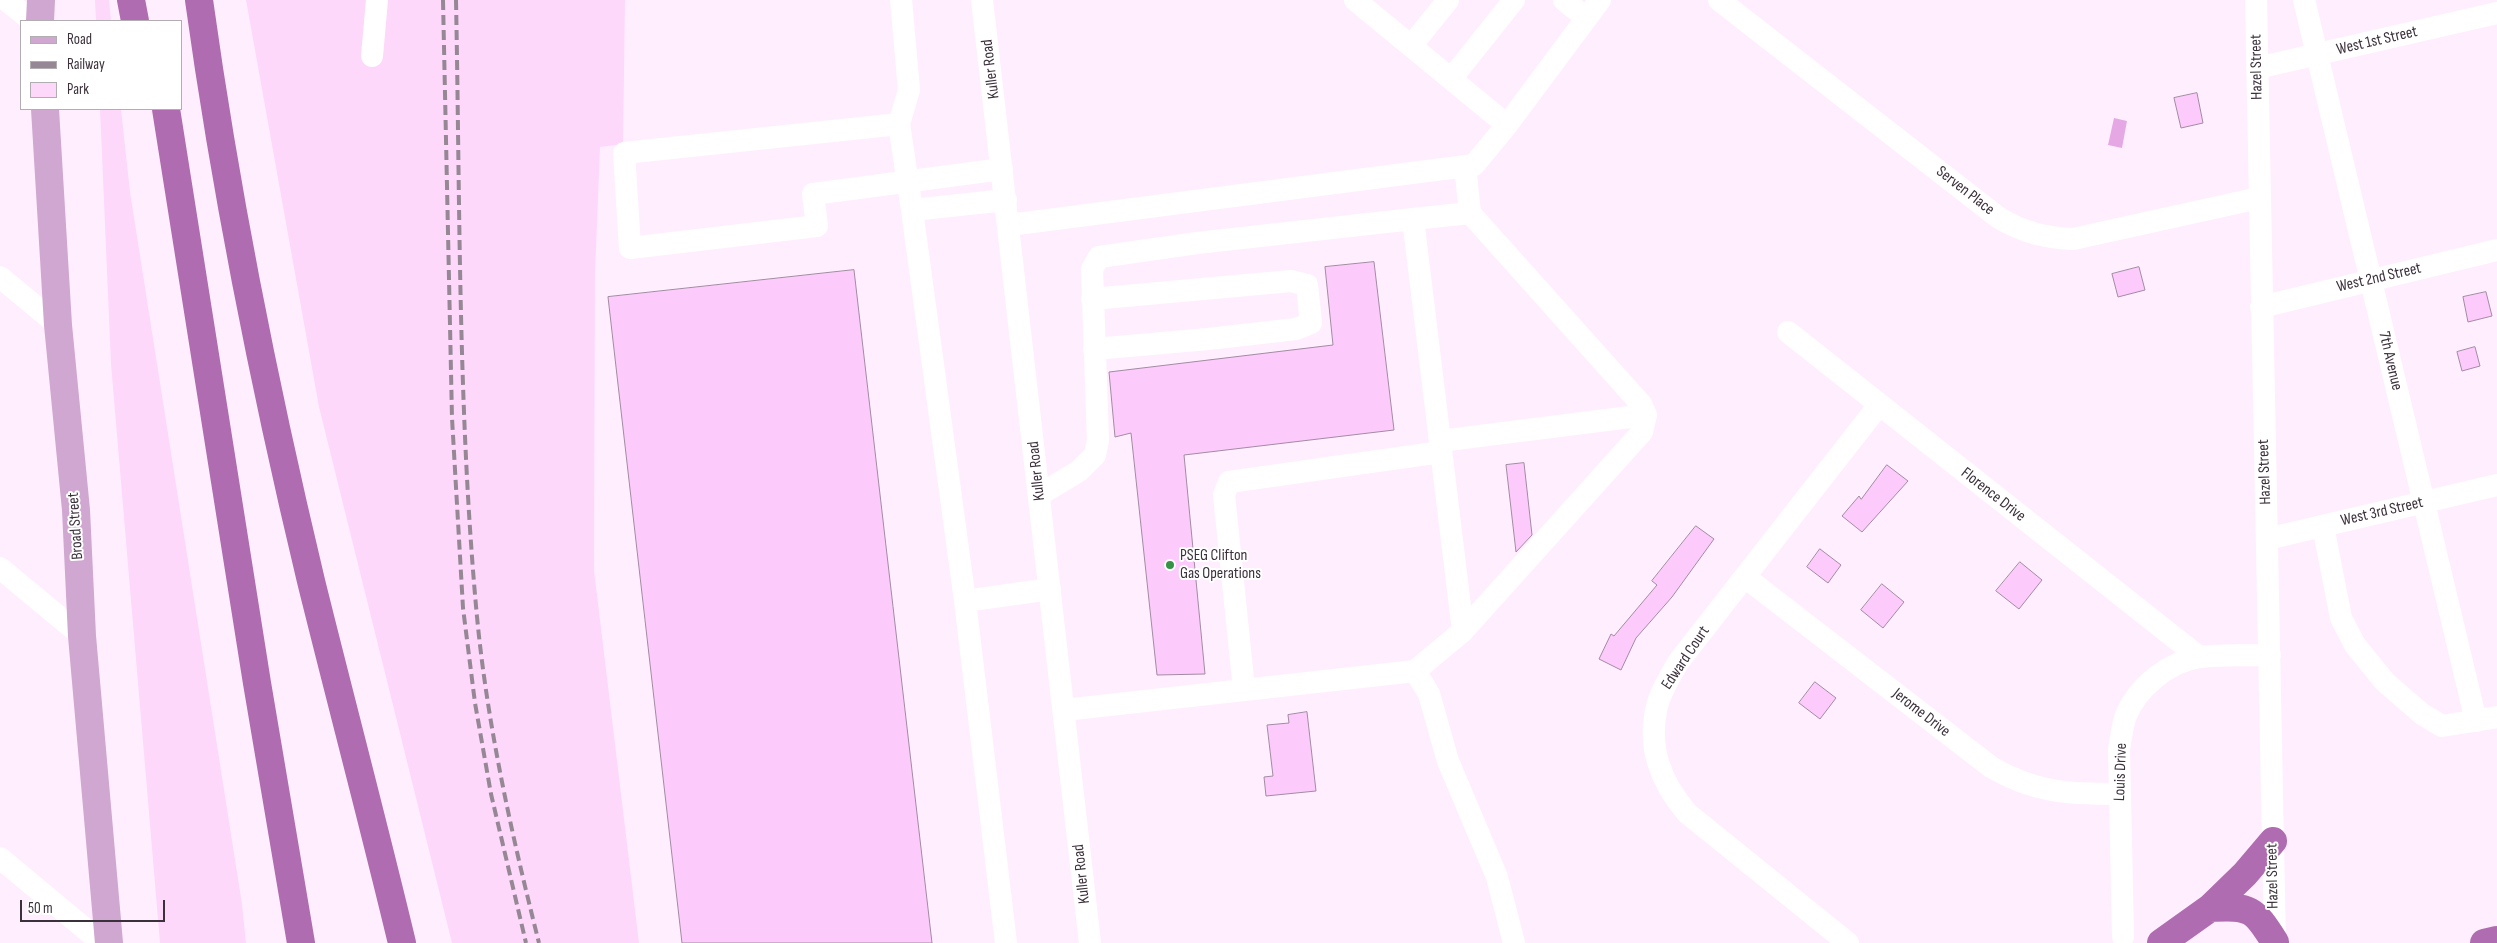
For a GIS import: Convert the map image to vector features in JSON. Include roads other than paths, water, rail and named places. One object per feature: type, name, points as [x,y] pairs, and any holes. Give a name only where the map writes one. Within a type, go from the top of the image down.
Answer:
[{"type":"highway","points":[[131,0],[135,20]]},
{"type":"highway","points":[[150,0],[153,20]]},
{"type":"highway","points":[[199,0],[225,169],[287,476],[402,943]]},
{"type":"highway","points":[[217,0],[225,169]]},
{"type":"highway","points":[[157,110],[177,180]]},
{"type":"highway","points":[[166,110],[257,683],[301,943]]},
{"type":"highway","points":[[257,683],[285,943]]},
{"type":"highway","points":[[2161,943],[2210,908],[2245,874],[2273,841]]},
{"type":"highway","points":[[389,886],[406,943]]},
{"type":"highway","points":[[2210,908],[2240,906],[2257,915],[2275,943]]},
{"type":"highway","points":[[2484,943],[2497,940]]},
{"type":"main road","name":"Broad Street","points":[[45,110],[58,325],[76,510],[82,636],[109,943]]},
{"type":"street","points":[[6,0],[38,9]]},
{"type":"street","points":[[372,56],[377,0]]},
{"type":"street","points":[[901,0],[910,90],[900,124],[965,601],[1006,943]]},
{"type":"street","name":"Kuller Road","points":[[982,0],[1090,943]]},
{"type":"street","points":[[1355,0],[1506,126]]},
{"type":"street","points":[[1411,46],[1448,0]]},
{"type":"street","points":[[1451,79],[1514,0]]},
{"type":"street","points":[[1564,0],[1586,18]]},
{"type":"street","points":[[1009,225],[1474,165],[1506,126],[1600,0]]},
{"type":"street","name":"Serven Place","points":[[1719,0],[1999,218],[2034,234],[2073,239],[2094,236],[2259,198]]},
{"type":"street","name":"Hazel Street","points":[[2256,0],[2275,943]]},
{"type":"street","name":"7th Avenue","points":[[2304,0],[2424,502],[2487,719]]},
{"type":"street","name":"West 1st Street","points":[[2257,68],[2497,13]]},
{"type":"street","points":[[900,124],[624,153],[630,248],[817,226],[813,194],[1002,169]]},
{"type":"street","points":[[1064,710],[1415,671],[1464,631],[1642,432],[1646,415],[1641,404],[1470,213],[1465,166]]},
{"type":"street","points":[[912,210],[1006,200]]},
{"type":"street","points":[[1040,495],[1079,471],[1095,455],[1098,440],[1092,268],[1099,257],[1118,253],[1470,213]]},
{"type":"street","points":[[1413,219],[1464,631]]},
{"type":"street","name":"West 2nd Street","points":[[2261,307],[2497,250]]},
{"type":"street","points":[[0,277],[58,325]]},
{"type":"street","points":[[1092,299],[1290,281],[1307,285],[1311,323],[1296,328],[1218,338],[1094,349]]},
{"type":"street","name":"Florence Drive","points":[[1788,332],[2199,657]]},
{"type":"street","name":"Edward Court","points":[[1848,943],[1688,813],[1672,795],[1661,775],[1656,755],[1655,722],[1657,705],[1679,661],[1879,405]]},
{"type":"street","points":[[1244,689],[1224,495],[1229,482],[1646,415]]},
{"type":"street","name":"West 3rd Street","points":[[2267,539],[2497,485]]},
{"type":"street","points":[[2323,526],[2340,618],[2355,645],[2385,682],[2422,714],[2442,726],[2487,719]]},
{"type":"street","points":[[0,568],[82,636]]},
{"type":"street","name":"Jerome Drive","points":[[1745,577],[1991,768],[2012,780],[2052,792],[2119,794]]},
{"type":"street","points":[[965,601],[1050,589]]},
{"type":"street","name":"Louis Drive","points":[[2123,937],[2119,748],[2125,718],[2133,703],[2152,679],[2177,665],[2199,657],[2270,655]]},
{"type":"street","points":[[1415,671],[1429,694],[1448,761],[1497,877],[1514,943]]},
{"type":"street","points":[[0,858],[102,943]]},
{"type":"railway","points":[[443,0],[452,418],[463,608],[475,703],[491,794],[526,943]]},
{"type":"railway","points":[[456,0],[463,379],[470,531],[476,606],[486,691],[501,776],[539,943]]},
{"type":"place","name":"PSEG Clifton Gas Operations","points":[[1170,565]]}]
